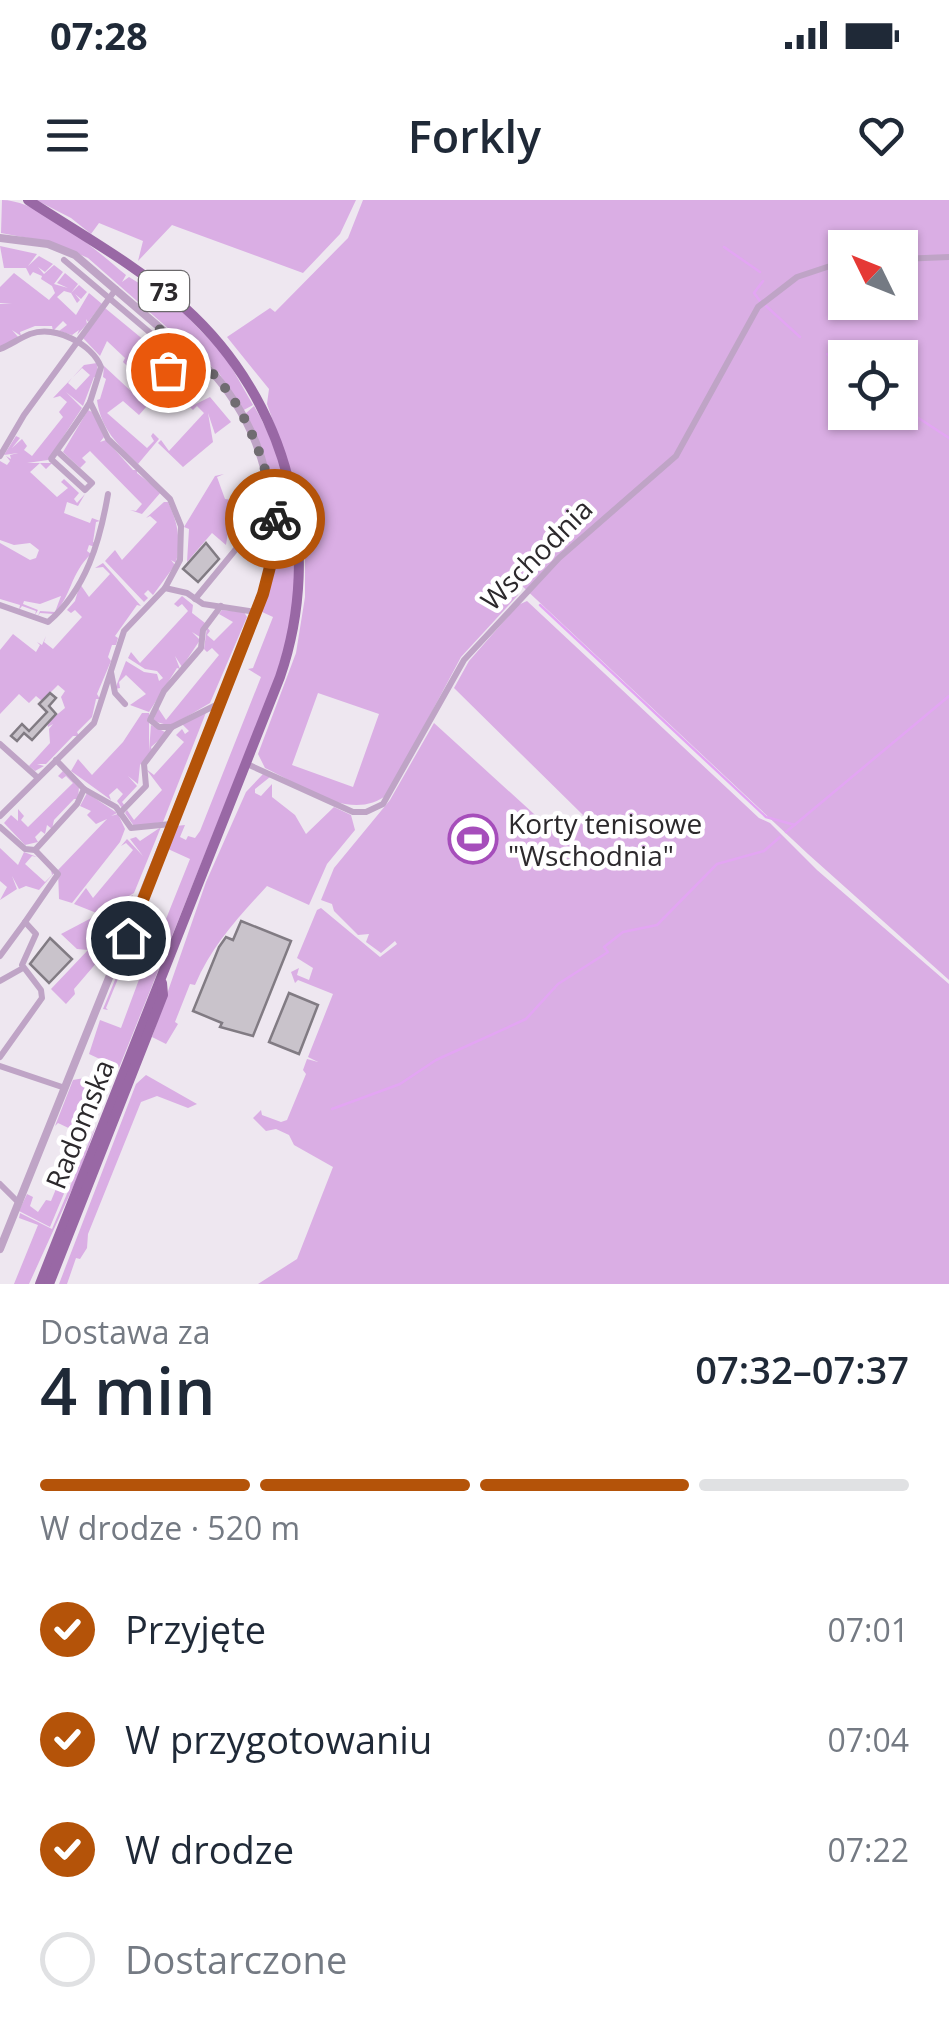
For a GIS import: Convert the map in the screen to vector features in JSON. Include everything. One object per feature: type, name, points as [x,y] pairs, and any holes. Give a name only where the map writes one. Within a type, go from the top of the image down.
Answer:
[{"type":"main road","name":"Radomska","points":[[28,200],[150,281],[200,322],[246,378],[274,434],[295,508],[299,586],[285,663],[40,1284]]},
{"type":"main road","name":"Radomska","points":[[49,1284],[163,995],[162,982]]},
{"type":"main road","points":[[32,1284],[55,1243]]},
{"type":"street","points":[[0,238],[64,250],[116,289],[214,374],[230,394],[261,462],[275,526],[271,563],[256,612],[0,1249]]},
{"type":"street","points":[[918,258],[949,257]]},
{"type":"street","points":[[64,260],[154,336]]},
{"type":"street","name":"Wschodnia","points":[[247,764],[354,812],[366,812],[383,804],[464,660],[559,558],[676,456],[758,308],[797,276],[828,267]]},
{"type":"street","points":[[0,456],[116,289]]},
{"type":"street","points":[[161,328],[146,347],[148,353],[195,394]]},
{"type":"street","points":[[0,350],[36,333],[78,341],[101,367],[90,402],[57,450],[51,459],[85,490],[92,483],[57,450]]},
{"type":"street","points":[[0,816],[98,718],[129,623],[165,588],[180,560],[182,535],[178,514],[167,495],[108,438],[90,402]]},
{"type":"street","points":[[0,605],[48,622],[64,607],[96,552],[108,494]]},
{"type":"street","points":[[195,599],[252,530],[275,526]]},
{"type":"street","points":[[165,588],[221,606],[256,612]]},
{"type":"street","points":[[220,703],[172,727],[159,728],[150,717],[164,691],[202,648],[203,630],[221,606]]},
{"type":"street","points":[[110,672],[115,693],[125,704]]},
{"type":"street","points":[[120,814],[146,786],[142,766],[172,727]]},
{"type":"street","points":[[0,744],[38,778]]},
{"type":"street","points":[[56,760],[84,788],[112,803],[134,829],[173,824]]},
{"type":"street","points":[[36,850],[77,804],[84,788]]},
{"type":"street","points":[[0,794],[10,803]]},
{"type":"street","points":[[0,827],[24,849],[36,850],[58,877],[0,956]]},
{"type":"street","points":[[0,1056],[42,998],[41,990],[23,968],[23,957],[36,934],[24,922]]},
{"type":"street","points":[[0,981],[23,968]]},
{"type":"street","points":[[1,1069],[67,1088]]},
{"type":"street","points":[[0,1184],[19,1203]]},
{"type":"shaded area","points":[[2,200],[17,202],[50,217],[126,275],[122,282],[129,277],[179,308],[225,356],[253,405],[242,411],[219,373],[88,258],[54,243],[1,233]]},
{"type":"shaded area","points":[[36,200],[356,200],[340,234],[303,273],[172,225],[138,261],[143,241],[99,223],[91,234],[71,218]]},
{"type":"shaded area","points":[[363,200],[949,200],[949,980],[808,854],[521,585],[518,595],[461,657],[388,794],[374,802],[343,803],[310,792],[265,768],[258,754],[296,653],[305,597],[305,530],[299,494],[267,404],[269,389],[227,337],[270,308],[275,312],[348,238]],"holes":[[[318,693],[379,714],[353,787],[292,765]]]},
{"type":"shaded area","points":[[0,246],[37,254],[28,266],[39,256],[53,264],[45,272],[38,267],[44,274],[54,265],[63,272],[54,284],[68,288],[57,283],[65,273],[78,284],[71,293],[64,291],[57,297],[76,315],[89,293],[102,304],[88,322],[86,319],[87,324],[77,335],[79,330],[72,335],[59,331],[67,325],[63,321],[53,331],[52,326],[35,326],[20,332],[21,336],[12,330],[19,338],[0,347],[0,304],[12,304],[0,303],[0,287],[14,273],[49,300],[55,293],[42,276],[33,272],[30,276],[26,268],[4,268]]},
{"type":"shaded area","points":[[79,285],[87,292],[81,299],[75,294],[80,300],[77,303],[71,293]]},
{"type":"shaded area","points":[[105,308],[145,341],[144,358],[161,373],[166,372],[165,376],[175,384],[171,389],[176,385],[189,392],[184,402],[180,401],[183,404],[169,412],[165,411],[173,408],[170,404],[163,410],[157,403],[149,406],[147,401],[154,403],[159,396],[123,362],[125,358],[107,341],[100,356],[83,338]]},
{"type":"shaded area","points":[[97,363],[98,377],[94,377],[83,406],[66,392],[82,408],[48,460],[27,463],[40,463],[30,472],[57,497],[68,488],[61,482],[64,479],[79,493],[74,499],[77,503],[85,494],[78,506],[67,502],[64,513],[90,523],[92,518],[100,521],[96,522],[95,547],[89,545],[87,551],[91,554],[60,607],[54,614],[38,616],[40,611],[55,612],[61,596],[40,604],[24,601],[23,604],[38,610],[35,615],[36,611],[22,606],[19,610],[20,605],[0,599],[0,543],[30,560],[36,558],[39,550],[30,543],[14,545],[0,540],[0,461],[7,465],[10,461],[6,456],[11,459],[10,455],[18,453],[4,455],[16,436],[20,438],[12,448],[22,439],[27,446],[24,450],[32,456],[63,417],[59,412],[67,402],[60,396],[53,398],[72,378],[68,383],[76,390],[90,375],[82,368],[73,377],[84,365]]},
{"type":"shaded area","points":[[104,366],[147,406],[139,415],[123,401],[107,413],[147,448],[154,441],[153,433],[159,439],[138,464],[117,443],[102,419],[97,400],[106,379]]},
{"type":"shaded area","points":[[210,397],[231,422],[215,434],[208,413],[213,442],[183,467],[158,443],[161,440],[169,451],[204,413],[197,406],[193,410],[190,407]]},
{"type":"shaded area","points":[[254,406],[277,454],[291,508],[296,564],[292,617],[276,677],[119,1068],[89,1054],[100,1020],[121,1028],[147,958],[129,952],[108,1010],[103,1009],[140,919],[164,924],[190,859],[168,849],[176,826],[185,825],[180,837],[186,840],[188,836],[195,838],[200,831],[261,677],[248,669],[253,668],[273,617],[260,611],[269,583],[276,534],[271,488],[244,415]]},
{"type":"shaded area","points":[[88,410],[94,413],[104,437],[100,442],[106,440],[133,470],[161,492],[142,514],[130,510],[136,511],[142,504],[90,451],[82,458],[86,462],[80,468],[63,452]]},
{"type":"shaded area","points":[[224,474],[217,477],[225,499],[233,500],[226,545],[212,533],[187,562],[189,529],[184,527],[215,476]]},
{"type":"shaded area","points":[[168,502],[176,524],[176,563],[171,560],[175,565],[153,595],[148,590],[144,594],[148,598],[144,602],[105,561],[115,550],[122,560],[157,522],[150,516],[146,518]]},
{"type":"shaded area","points":[[103,563],[141,606],[137,605],[115,636],[118,638],[108,657],[111,661],[92,717],[77,732],[79,736],[73,736],[46,764],[37,764],[44,766],[35,771],[29,766],[50,743],[49,729],[53,724],[48,727],[47,723],[65,708],[61,697],[65,691],[58,685],[42,701],[36,696],[29,703],[19,694],[0,714],[0,650],[13,634],[36,652],[40,645],[37,642],[42,645],[46,636],[44,642],[53,649],[82,617],[75,610],[67,610],[75,601],[80,584],[89,597],[110,574],[103,567],[95,568]]},
{"type":"shaded area","points":[[182,596],[193,605],[192,613],[205,623],[200,637],[192,632],[200,640],[182,667],[175,656],[180,669],[177,668],[149,712],[130,705],[146,694],[126,675],[119,682],[120,688],[115,689],[126,661],[144,672],[157,674],[159,681],[163,678],[157,671],[145,669],[128,658],[131,652],[140,663],[188,611],[182,604],[174,604]]},
{"type":"shaded area","points":[[527,601],[759,818],[770,823],[817,870],[949,984],[949,1284],[258,1284],[297,1259],[333,1167],[294,1145],[289,1135],[276,1129],[266,1131],[253,1118],[261,1110],[262,1115],[281,1122],[287,1120],[306,1074],[303,1070],[307,1059],[318,1062],[308,1057],[333,994],[298,980],[295,983],[291,972],[299,968],[297,975],[309,980],[313,968],[297,958],[321,908],[380,957],[397,944],[395,941],[381,953],[366,942],[369,934],[358,935],[332,904],[321,900],[334,868],[390,800],[434,723],[568,845],[583,815],[454,688],[469,661],[518,605]]},
{"type":"shaded area","points":[[222,610],[244,612],[247,617],[210,703],[171,726],[153,721],[158,708],[166,720],[219,655],[212,648],[207,652],[204,649],[207,627],[207,635],[214,641],[233,622],[219,614]]},
{"type":"shaded area","points":[[207,710],[163,822],[134,826],[125,813],[127,810],[134,820],[162,790],[146,769],[154,775],[184,742],[176,735],[182,729],[185,734],[189,731],[182,724]]},
{"type":"shaded area","points":[[142,713],[149,713],[149,751],[151,725],[167,733],[151,747],[152,750],[140,765],[138,784],[128,776],[137,786],[122,802],[122,808],[117,801],[123,794],[117,788],[109,795],[111,800],[71,771],[78,759],[92,775],[123,742]]},
{"type":"shaded area","points":[[63,771],[79,787],[78,799],[54,820],[52,829],[47,825],[45,834],[41,831],[35,837],[38,842],[25,845],[4,823],[11,815],[18,821],[18,809],[28,827],[73,783],[66,776],[58,776]]},
{"type":"shaded area","points":[[263,774],[270,777],[255,793],[261,796],[272,784],[272,797],[295,815],[306,834],[334,807],[351,815],[355,830],[327,864],[309,905],[267,886],[246,909],[218,945],[195,985],[190,984],[175,1022],[178,1024],[166,1044],[152,1037],[206,882],[246,792]]},
{"type":"shaded area","points":[[87,793],[117,813],[111,816],[118,814],[125,829],[120,842],[72,903],[59,899],[58,870],[107,819],[96,824],[87,815],[91,811],[80,806]]},
{"type":"shaded area","points":[[161,827],[134,893],[106,909],[133,895],[111,956],[104,954],[66,1004],[51,989],[88,950],[77,949],[61,934],[99,914],[74,904],[86,888],[93,898],[133,850],[126,843],[121,846],[127,839],[143,856],[130,839],[136,837],[140,841]]},
{"type":"shaded area","points":[[0,848],[18,865],[24,852],[37,857],[32,856],[25,864],[45,882],[52,875],[51,870],[54,873],[39,890],[26,886],[19,889],[12,876],[17,889],[0,900],[7,887],[0,881]]},
{"type":"shaded area","points":[[114,1074],[50,1227],[19,1211],[27,1194],[33,1197],[30,1206],[38,1212],[46,1200],[51,1201],[79,1133],[58,1123],[55,1126],[73,1080]]},
{"type":"shaded area","points":[[146,1075],[197,1104],[188,1108],[157,1096],[141,1102],[88,1234],[87,1248],[80,1259],[76,1258],[67,1284],[59,1284],[136,1084]]},
{"type":"shaded area","points":[[97,1123],[79,1174],[29,1284],[14,1284],[38,1225],[19,1218],[20,1213],[52,1229]]},
{"type":"building","points":[[206,543],[219,559],[198,582],[183,569]]},
{"type":"building","points":[[50,693],[56,698],[49,706],[56,714],[32,740],[24,733],[17,741],[11,736],[22,724],[29,731],[47,712],[39,704]]},
{"type":"building","points":[[241,921],[291,941],[253,1036],[220,1027],[222,1023],[193,1011],[219,947],[226,937],[233,940]]},
{"type":"building","points":[[50,938],[72,959],[49,983],[30,964]]},
{"type":"building","points":[[289,993],[318,1005],[299,1054],[269,1042]]},
{"type":"waterway","points":[[724,247],[760,272]]},
{"type":"waterway","points":[[760,301],[754,293],[763,281]]},
{"type":"waterway","points":[[766,306],[800,337]]},
{"type":"waterway","points":[[918,418],[949,438]]},
{"type":"waterway","points":[[540,605],[766,817],[795,825]]},
{"type":"waterway","points":[[786,832],[949,696]]},
{"type":"waterway","points":[[332,1109],[400,1084],[436,1060],[526,1019],[558,984],[608,952],[604,947],[623,932],[657,925],[717,864],[764,851],[780,837]]},
{"type":"way so far","points":[[168,370],[146,347],[161,328],[214,374],[230,394],[261,462],[275,519]]},
{"type":"place","name":"Korty tenisowe \"Wschodnia\"","points":[[473,839]]},
{"type":"route","points":[[128,938],[263,594],[271,563],[275,519]]}]
